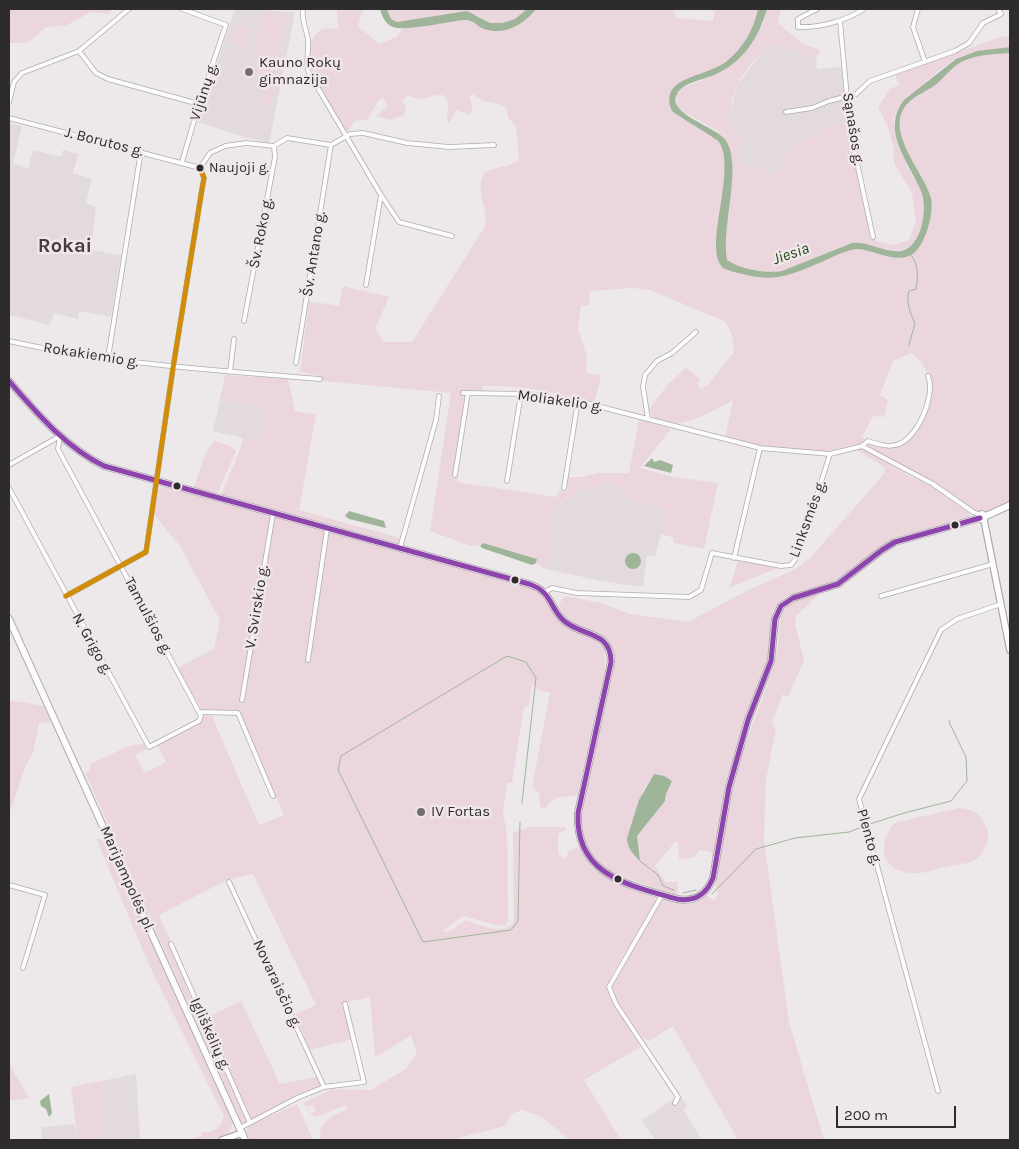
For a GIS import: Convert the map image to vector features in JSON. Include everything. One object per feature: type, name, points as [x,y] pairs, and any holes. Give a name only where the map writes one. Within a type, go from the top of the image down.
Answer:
[{"type":"main road","points":[[9,381],[60,436],[84,456],[99,463],[273,514],[529,584],[545,592],[562,619],[604,641],[610,652],[610,662],[579,807],[578,827],[583,845],[589,858],[603,872],[662,895],[683,900],[694,899],[706,891],[713,878],[729,787],[748,720],[771,661],[775,619],[781,606],[793,598],[838,584],[895,542],[983,517],[1010,505]]},
{"type":"main road","points":[[983,517],[1010,650]]},
{"type":"main road","name":"Marijampolės pl.","points":[[9,618],[245,1140]]},
{"type":"main road","points":[[222,1140],[241,1131]]},
{"type":"street","points":[[9,102],[14,82],[22,73],[79,52],[129,9]]},
{"type":"street","name":"Vijūnų g.","points":[[182,9],[223,23],[226,28],[199,104],[182,162]]},
{"type":"street","points":[[303,9],[303,26],[308,40],[306,66],[381,195],[400,222],[405,225],[452,236]]},
{"type":"street","points":[[817,9],[798,19],[798,27],[810,28],[840,20],[864,9]]},
{"type":"street","points":[[918,9],[913,27],[925,62]]},
{"type":"street","points":[[786,112],[812,108],[856,94],[870,81],[962,48],[969,43],[983,22],[1001,14],[998,9]]},
{"type":"street","name":"Sąnašos g.","points":[[840,20],[850,130],[873,237]]},
{"type":"street","points":[[79,52],[96,73],[108,79],[199,104]]},
{"type":"street","name":"J. Borutos g.","points":[[9,118],[200,168]]},
{"type":"street","points":[[66,596],[146,552],[173,368],[204,178],[200,168],[210,153],[225,146],[246,143],[274,146],[287,138],[331,145],[350,134],[363,133],[407,143],[449,147],[494,145]]},
{"type":"street","name":"Šv. Antano g.","points":[[296,363],[331,145]]},
{"type":"street","name":"Šv. Roko g.","points":[[244,321],[272,177],[276,150],[274,146]]},
{"type":"street","points":[[108,358],[141,152]]},
{"type":"street","points":[[366,285],[381,195]]},
{"type":"street","points":[[648,419],[643,387],[645,375],[658,361],[672,353],[696,332]]},
{"type":"street","points":[[230,372],[234,339]]},
{"type":"street","name":"Rokakiemio g.","points":[[9,341],[70,354],[173,368]]},
{"type":"street","points":[[173,368],[320,379]]},
{"type":"street","name":"Moliakelio g.","points":[[454,475],[465,393],[522,394],[578,401],[760,448],[830,454],[862,446],[868,441],[887,446],[898,445],[908,439],[918,428],[929,396],[928,376]]},
{"type":"street","points":[[508,481],[522,394]]},
{"type":"street","points":[[400,548],[436,420],[439,396]]},
{"type":"street","points":[[564,488],[578,401]]},
{"type":"street","points":[[9,465],[60,436]]},
{"type":"street","name":"Tamulšios g.","points":[[60,436],[58,449],[200,714]]},
{"type":"street","points":[[862,446],[933,484],[983,517]]},
{"type":"street","points":[[734,558],[760,448]]},
{"type":"street","name":"Linksmės g.","points":[[545,592],[552,588],[577,593],[689,597],[701,590],[712,553],[781,566],[794,563],[830,454]]},
{"type":"street","name":"N. Grigo g.","points":[[9,488],[149,746],[199,721],[200,714]]},
{"type":"street","name":"V. Svirskio g.","points":[[242,700],[273,514]]},
{"type":"street","points":[[308,660],[327,529]]},
{"type":"street","points":[[881,596],[993,564]]},
{"type":"street","name":"Plento g.","points":[[938,1091],[859,799],[941,630],[957,619],[1001,604]]},
{"type":"street","points":[[200,714],[238,713],[273,796]]},
{"type":"street","name":"Novaraisčio g.","points":[[229,882],[324,1087]]},
{"type":"street","points":[[9,885],[45,895],[23,968]]},
{"type":"street","points":[[662,895],[609,987],[616,1004],[678,1097],[675,1103]]},
{"type":"street","name":"Igliškėlių g.","points":[[171,944],[250,1123]]},
{"type":"street","points":[[241,1131],[250,1123],[297,1098],[324,1087],[364,1082],[345,1004]]},
{"type":"shaded area","points":[[9,9],[113,9],[109,14],[91,12],[67,25],[45,28],[27,43],[9,43]]},
{"type":"shaded area","name":"Kauno Rokų gimnazija","points":[[235,9],[295,12],[269,143],[198,122]]},
{"type":"shaded area","points":[[337,9],[363,9],[358,26],[379,44],[397,37],[402,29],[469,19],[488,28],[505,30],[521,24],[536,9],[675,9],[674,13],[677,18],[713,21],[715,9],[758,9],[754,24],[747,38],[733,56],[719,66],[678,84],[672,91],[669,99],[672,111],[714,133],[726,147],[722,262],[769,276],[854,244],[902,254],[908,252],[923,228],[925,196],[904,150],[897,119],[905,102],[953,64],[981,52],[1010,48],[1010,502],[987,512],[973,512],[949,494],[864,449],[907,475],[933,487],[969,513],[969,518],[893,539],[838,579],[822,587],[784,597],[774,609],[771,620],[770,651],[725,784],[715,857],[712,857],[711,852],[699,850],[694,858],[679,859],[678,842],[674,843],[655,866],[665,882],[678,882],[677,896],[607,871],[594,862],[582,834],[581,816],[613,665],[611,652],[605,643],[598,636],[571,621],[564,614],[559,604],[565,596],[601,603],[630,614],[688,622],[752,588],[794,570],[810,558],[884,474],[885,468],[851,445],[825,452],[759,446],[725,438],[733,400],[688,421],[675,424],[664,423],[655,419],[649,409],[668,384],[686,368],[700,379],[698,384],[700,389],[708,385],[733,353],[733,341],[728,327],[724,321],[650,290],[632,288],[590,291],[589,306],[581,305],[578,329],[587,357],[586,373],[601,375],[595,402],[525,388],[483,386],[482,390],[462,390],[462,395],[465,398],[454,470],[451,477],[458,478],[457,482],[555,497],[560,491],[567,492],[568,477],[581,477],[600,473],[629,473],[639,419],[671,429],[640,468],[674,477],[718,483],[704,549],[673,543],[674,538],[661,534],[667,510],[631,501],[617,486],[607,483],[593,490],[577,489],[574,497],[566,498],[554,510],[551,520],[553,530],[546,569],[536,563],[537,559],[483,543],[480,546],[468,545],[430,531],[451,393],[322,381],[322,376],[300,372],[309,301],[339,306],[343,286],[389,297],[375,329],[384,342],[412,342],[484,228],[486,217],[481,195],[481,181],[484,175],[488,171],[506,166],[519,159],[516,127],[508,117],[507,108],[481,100],[473,94],[469,98],[473,107],[470,115],[456,110],[450,122],[447,123],[448,103],[445,96],[436,95],[418,99],[408,95],[402,101],[406,107],[404,115],[390,120],[376,116],[388,106],[383,98],[378,101],[367,120],[355,121],[349,130],[345,131],[318,87],[309,62],[309,50],[316,34],[322,29],[338,29]],"holes":[[[911,353],[922,363],[933,386],[923,418],[912,438],[904,444],[894,448],[871,444],[862,437],[873,416],[884,417],[888,400],[880,395],[893,361]],[[654,774],[672,781],[665,801],[637,836],[639,859],[627,838],[644,788]]]},
{"type":"shaded area","points":[[380,9],[387,9],[391,19],[397,22],[467,11],[490,23],[502,23],[515,19],[527,9],[536,9],[519,24],[512,28],[498,31],[482,28],[467,20],[407,28],[393,27],[386,22]]},
{"type":"shaded area","points":[[387,9],[527,9],[515,19],[502,23],[490,23],[477,15],[397,22],[391,19]]},
{"type":"shaded area","points":[[758,9],[767,9],[764,19],[754,39],[741,56],[724,70],[684,87],[677,94],[675,101],[685,114],[722,136],[727,142],[731,153],[732,182],[726,246],[727,260],[739,266],[761,271],[782,271],[852,243],[895,251],[908,248],[914,242],[922,226],[924,207],[921,191],[899,146],[895,123],[897,112],[904,100],[956,59],[977,51],[1010,47],[1010,53],[980,56],[958,64],[934,86],[911,100],[902,113],[900,125],[902,137],[927,187],[932,202],[927,231],[919,247],[910,256],[895,258],[854,249],[797,272],[769,278],[725,269],[718,260],[716,247],[723,191],[724,155],[719,142],[672,111],[669,99],[672,91],[678,84],[719,66],[733,56],[747,38],[754,24]]},
{"type":"shaded area","points":[[767,9],[781,9],[778,23],[803,44],[820,50],[816,59],[778,44],[760,55],[745,72],[735,91],[730,114],[731,132],[741,135],[738,161],[777,175],[789,148],[825,128],[847,123],[870,233],[876,241],[893,245],[909,240],[916,221],[912,193],[894,163],[893,145],[887,125],[878,107],[890,89],[899,85],[895,75],[1000,37],[1010,36],[1010,47],[990,49],[963,56],[940,70],[894,118],[895,133],[899,147],[920,189],[923,201],[921,227],[914,242],[908,247],[895,250],[852,243],[776,272],[746,268],[727,260],[724,243],[732,180],[718,131],[677,108],[676,94],[682,88],[716,74],[763,24]]},
{"type":"shaded area","points":[[270,11],[283,17],[284,14],[287,14],[275,81],[272,81],[273,74],[262,77],[253,68],[260,19]]},
{"type":"shaded area","points":[[236,24],[252,30],[245,47],[229,41]]},
{"type":"shaded area","points":[[778,44],[816,59],[817,69],[841,67],[847,123],[825,128],[777,175],[738,161],[741,135],[731,132],[730,111],[738,84],[765,49]]},
{"type":"shaded area","points":[[265,82],[277,86],[269,107],[258,102]]},
{"type":"shaded area","points":[[9,123],[22,126],[13,164],[28,168],[33,150],[61,157],[63,150],[78,154],[73,173],[92,179],[86,203],[96,207],[91,250],[121,255],[111,317],[79,311],[78,319],[54,313],[50,325],[9,315]]},
{"type":"shaded area","points":[[225,375],[288,379],[295,411],[316,415],[299,510],[400,538],[398,543],[221,496],[239,453],[243,438],[260,441],[268,409],[220,399]]},
{"type":"shaded area","points":[[220,399],[268,409],[260,442],[213,431]]},
{"type":"shaded area","points":[[214,441],[228,445],[236,451],[219,490],[214,494],[194,487],[205,454]]},
{"type":"shaded area","points":[[652,458],[654,462],[660,460],[673,465],[671,473],[644,466]]},
{"type":"shaded area","points":[[607,483],[617,486],[631,501],[667,510],[655,556],[647,556],[643,587],[606,582],[546,569],[553,530],[550,520],[554,510],[577,489],[598,488]]},
{"type":"shaded area","points":[[159,487],[179,490],[531,588],[543,595],[552,609],[605,648],[605,669],[577,796],[556,799],[546,808],[540,807],[539,793],[532,787],[550,693],[539,690],[532,683],[529,705],[524,708],[512,783],[507,783],[503,813],[507,833],[508,920],[505,926],[463,916],[443,931],[448,932],[466,920],[497,929],[509,926],[514,922],[513,833],[529,827],[565,827],[566,830],[558,834],[558,854],[566,859],[568,852],[578,847],[593,869],[656,898],[657,901],[611,976],[607,989],[640,1047],[584,1080],[621,1140],[570,1140],[540,1116],[522,1110],[511,1114],[505,1126],[451,1140],[321,1140],[321,1128],[327,1120],[347,1109],[346,1105],[317,1117],[309,1114],[316,1111],[313,1105],[306,1107],[303,1103],[333,1089],[371,1090],[407,1068],[417,1053],[411,1035],[375,1058],[370,997],[343,1003],[353,1039],[310,1050],[295,1014],[316,1005],[253,874],[227,880],[159,915],[191,986],[187,989],[247,1120],[246,1123],[242,1123],[85,773],[90,770],[90,764],[131,745],[143,744],[147,749],[135,755],[145,773],[166,762],[157,744],[200,722],[204,715],[212,716],[259,825],[284,815],[239,714],[203,711],[177,668],[214,649],[220,620],[180,546],[153,513]]},
{"type":"shaded area","points":[[349,511],[384,521],[386,528],[349,519],[345,516]]},
{"type":"shaded area","points":[[483,543],[537,559],[536,563],[532,565],[482,548],[480,546]]},
{"type":"shaded area","points":[[633,553],[639,555],[641,561],[639,567],[633,569],[627,567],[625,561],[627,555]]},
{"type":"shaded area","points":[[738,561],[774,567],[778,568],[729,588]]},
{"type":"shaded area","points":[[819,594],[796,616],[795,623],[804,661],[788,697],[783,694],[772,723],[776,730],[766,779],[764,840],[789,1022],[824,1140],[738,1140],[673,1026],[649,1041],[642,1037],[613,995],[612,981],[661,901],[665,899],[693,903],[707,895],[714,901],[718,895],[715,884],[732,788],[743,751],[773,669],[778,647],[780,614],[784,606],[792,600]]},
{"type":"shaded area","points":[[9,700],[44,706],[51,722],[39,723],[33,753],[25,767],[9,816]]},
{"type":"shaded area","points":[[654,774],[664,776],[672,781],[665,801],[637,836],[640,861],[629,848],[627,838],[639,800]]},
{"type":"shaded area","points":[[959,808],[968,809],[978,815],[988,831],[985,849],[975,860],[915,873],[900,871],[887,861],[884,855],[885,839],[894,823]]},
{"type":"shaded area","points":[[96,838],[106,842],[232,1121],[231,1129],[223,1138],[183,1140],[202,1136],[202,1132],[210,1132],[216,1129],[221,1124],[224,1116],[149,965]]},
{"type":"shaded area","points":[[241,1001],[280,1084],[317,1077],[321,1084],[320,1087],[305,1091],[252,1120],[206,1018]]},
{"type":"shaded area","points":[[9,1064],[29,1098],[9,1101]]},
{"type":"shaded area","points":[[136,1074],[140,1140],[104,1140],[101,1081]]},
{"type":"shaded area","points":[[101,1081],[104,1140],[78,1140],[71,1087]]},
{"type":"shaded area","points":[[49,1094],[52,1113],[49,1117],[46,1109],[41,1106],[40,1101]]},
{"type":"shaded area","points":[[680,1095],[687,1106],[683,1109],[702,1140],[655,1140],[642,1120]]},
{"type":"shaded area","points":[[297,1104],[313,1140],[250,1140],[246,1130],[249,1126]]},
{"type":"shaded area","points":[[75,1124],[78,1140],[42,1140],[41,1127]]},
{"type":"waterway","points":[[909,345],[915,323],[909,307],[908,295],[909,291],[916,289],[917,275],[917,267],[911,255]]},
{"type":"waterway","points":[[520,822],[518,921],[511,930],[423,942],[338,770],[341,756],[507,656],[526,662],[536,678],[522,803]]},
{"type":"waterway","points":[[870,824],[951,801],[967,781],[966,757],[949,722],[950,720]]},
{"type":"waterway","points":[[712,894],[756,849],[795,838],[849,832],[862,827]]},
{"type":"waterway","points":[[640,861],[658,875],[663,886],[674,890]]},
{"type":"waterway","points":[[683,893],[696,890]]},
{"type":"transit line","points":[[66,596],[146,552],[173,368],[204,178],[200,168]]},
{"type":"transit line","points":[[9,381],[41,417],[64,439],[104,466],[529,584],[542,591],[562,619],[569,625],[600,639],[610,651],[611,662],[578,813],[579,834],[585,851],[595,864],[623,882],[683,900],[699,896],[707,889],[713,878],[729,787],[748,720],[771,661],[775,619],[781,606],[793,598],[838,584],[895,542],[980,518]]},
{"type":"place","name":"Kauno Rokų gimnazija","points":[[249,72]]},
{"type":"place","name":"Naujoji g.","points":[[200,168]]},
{"type":"place","name":"IV Fortas","points":[[421,812]]},
{"type":"district","name":"Rokai","points":[[65,246]]},
{"type":"water label","name":"Jiesia","points":[[791,254]]}]
